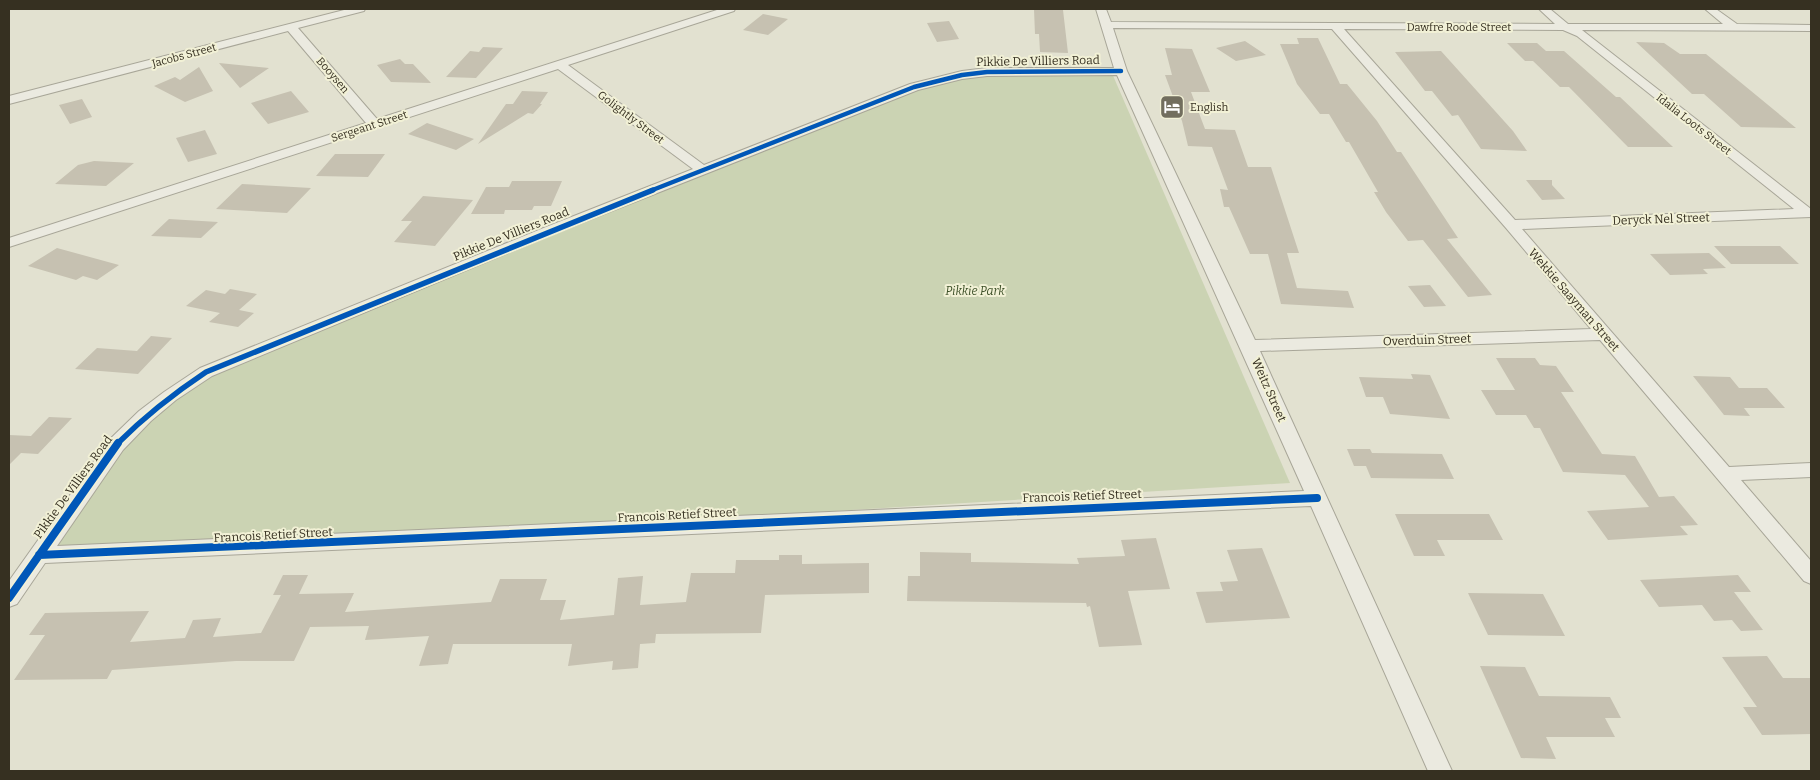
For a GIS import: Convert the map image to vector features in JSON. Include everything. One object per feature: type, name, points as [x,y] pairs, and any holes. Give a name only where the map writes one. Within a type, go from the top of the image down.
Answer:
[{"type":"street","name":"Jacobs Street","points":[[9,100],[360,9]]},
{"type":"street","name":"Sergeant Street","points":[[9,243],[730,9]]},
{"type":"street","name":"Weitz Street","points":[[1100,9],[1121,70],[1250,346],[1440,771]]},
{"type":"street","points":[[1544,9],[1565,27]]},
{"type":"street","points":[[1710,9],[1735,28]]},
{"type":"street","points":[[1568,15],[1582,30],[1811,28]]},
{"type":"street","name":"Dawfre Roode Street","points":[[1106,25],[1565,27]]},
{"type":"street","name":"Wekkie Saayman Street","points":[[1335,26],[1511,225],[1811,575]]},
{"type":"street","name":"Booysen","points":[[291,27],[374,124]]},
{"type":"street","name":"Idalia Loots Street","points":[[1565,27],[1582,30],[1809,213]]},
{"type":"street","name":"Golightly Street","points":[[560,64],[702,170]]},
{"type":"street","name":"Pikkie De Villiers Road","points":[[9,598],[116,445],[145,416],[170,396],[206,372],[356,309],[878,99],[941,80],[987,72],[1121,70]]},
{"type":"street","name":"Deryck Nel Street","points":[[1511,225],[1809,213]]},
{"type":"street","name":"Overduin Street","points":[[1250,346],[1604,334]]},
{"type":"street","points":[[1726,474],[1811,470]]},
{"type":"street","name":"Francois Retief Street","points":[[39,555],[202,549],[944,513],[1317,498]]},
{"type":"green space","name":"Pikkie Park","points":[[1111,71],[1290,483],[509,531],[45,551],[105,451],[191,380],[916,87],[983,73]]},
{"type":"building","points":[[1034,9],[1063,10],[1068,53],[1040,52],[1039,34],[1035,34]]},
{"type":"building","points":[[763,14],[788,19],[768,35],[743,30]]},
{"type":"building","points":[[949,21],[959,39],[937,42],[927,23]]},
{"type":"building","points":[[1297,38],[1318,38],[1340,84],[1347,84],[1377,121],[1397,152],[1401,152],[1458,238],[1447,239],[1492,295],[1468,297],[1423,240],[1408,241],[1386,212],[1374,192],[1378,192],[1349,142],[1346,142],[1329,114],[1320,114],[1297,84],[1280,44],[1299,44]]},
{"type":"building","points":[[1245,41],[1266,55],[1236,61],[1216,48]]},
{"type":"building","points":[[1636,42],[1664,43],[1680,54],[1706,54],[1796,128],[1741,127],[1704,94],[1692,94]]},
{"type":"building","points":[[1507,43],[1537,43],[1546,51],[1564,51],[1616,97],[1620,97],[1673,147],[1628,147],[1569,87],[1560,87],[1533,61],[1525,61]]},
{"type":"building","points":[[483,47],[503,48],[476,78],[446,77],[470,51],[479,52]]},
{"type":"building","points":[[1165,48],[1192,49],[1210,92],[1191,92],[1205,129],[1235,130],[1248,167],[1271,167],[1299,253],[1287,253],[1297,288],[1348,291],[1354,308],[1281,304],[1268,254],[1250,254],[1229,207],[1224,207],[1220,189],[1228,190],[1212,147],[1188,146],[1182,121],[1165,75],[1172,75]]},
{"type":"building","points":[[1441,51],[1513,131],[1527,151],[1481,149],[1458,115],[1452,116],[1432,91],[1425,91],[1395,52]]},
{"type":"building","points":[[400,59],[405,64],[413,64],[431,83],[391,82],[377,65]]},
{"type":"building","points":[[219,63],[269,68],[240,88]]},
{"type":"building","points":[[199,67],[213,91],[185,102],[154,86],[175,77],[180,80]]},
{"type":"building","points":[[291,91],[309,112],[268,124],[251,103]]},
{"type":"building","points":[[522,91],[548,92],[540,104],[542,104],[533,114],[528,113],[478,144],[506,104],[513,104]]},
{"type":"building","points":[[82,99],[92,117],[70,124],[59,105]]},
{"type":"building","points":[[427,123],[474,139],[456,150],[408,134]]},
{"type":"building","points":[[205,130],[217,154],[188,162],[176,138]]},
{"type":"building","points":[[335,154],[385,154],[368,177],[316,176]]},
{"type":"building","points":[[94,161],[134,163],[106,186],[55,184],[78,165]]},
{"type":"building","points":[[1526,180],[1552,180],[1552,185],[1565,199],[1542,200]]},
{"type":"building","points":[[512,181],[562,181],[551,206],[534,206],[532,210],[505,210],[504,214],[471,214],[486,187],[509,187]]},
{"type":"building","points":[[242,184],[311,188],[287,213],[216,209]]},
{"type":"building","points":[[423,196],[473,200],[435,246],[394,242],[412,221],[401,221]]},
{"type":"building","points":[[169,219],[218,222],[201,238],[151,236]]},
{"type":"building","points":[[1714,246],[1780,246],[1799,264],[1731,264]]},
{"type":"building","points":[[57,248],[119,265],[97,280],[83,276],[76,280],[28,266]]},
{"type":"building","points":[[1709,253],[1726,268],[1703,269],[1708,274],[1670,275],[1650,254]]},
{"type":"building","points":[[1430,285],[1446,306],[1424,307],[1408,286]]},
{"type":"building","points":[[230,289],[257,294],[239,310],[254,313],[238,327],[209,322],[220,313],[186,306],[206,290],[225,294]]},
{"type":"building","points":[[151,336],[172,338],[138,374],[75,369],[97,348],[137,351]]},
{"type":"building","points":[[1496,358],[1535,358],[1540,365],[1556,366],[1574,392],[1561,392],[1602,454],[1635,456],[1659,497],[1674,496],[1698,525],[1680,526],[1688,535],[1608,540],[1587,511],[1649,507],[1625,475],[1563,472],[1540,428],[1534,428],[1526,415],[1496,415],[1481,390],[1515,390]]},
{"type":"building","points":[[1411,374],[1430,375],[1450,419],[1390,414],[1383,397],[1366,397],[1359,377],[1413,379]]},
{"type":"building","points":[[1693,376],[1730,377],[1739,388],[1767,388],[1785,408],[1744,408],[1750,416],[1724,415]]},
{"type":"building","points":[[49,417],[72,418],[38,454],[21,453],[9,465],[9,435],[31,436]]},
{"type":"building","points":[[1347,449],[1370,449],[1372,453],[1442,454],[1454,479],[1371,478],[1366,466],[1354,466]]},
{"type":"building","points":[[1395,514],[1489,514],[1503,540],[1437,540],[1445,556],[1414,556]]},
{"type":"building","points":[[1156,538],[1170,589],[1128,591],[1142,645],[1099,647],[1090,606],[1087,607],[1086,603],[907,601],[908,576],[920,576],[920,552],[971,553],[971,562],[1079,564],[1077,558],[1125,556],[1121,540]]},
{"type":"building","points":[[1262,548],[1290,618],[1206,623],[1196,592],[1223,591],[1220,582],[1238,581],[1227,550]]},
{"type":"building","points":[[779,555],[802,555],[802,564],[869,563],[869,593],[765,595],[761,633],[656,634],[655,643],[640,644],[638,668],[612,670],[613,661],[568,666],[572,644],[453,644],[448,664],[419,666],[429,636],[365,640],[369,626],[310,627],[294,661],[236,661],[112,670],[107,679],[14,680],[45,635],[29,635],[45,613],[149,611],[130,642],[185,638],[193,620],[221,618],[213,637],[261,633],[281,595],[273,595],[283,575],[308,575],[299,594],[354,593],[345,612],[491,602],[500,579],[547,579],[540,600],[566,600],[560,620],[614,615],[618,578],[643,576],[640,605],[686,602],[691,573],[735,573],[736,560],[779,560]]},
{"type":"building","points":[[1738,575],[1751,592],[1734,592],[1763,630],[1741,631],[1732,620],[1714,621],[1702,605],[1659,607],[1640,580]]},
{"type":"building","points":[[1468,593],[1543,594],[1565,636],[1488,635]]},
{"type":"building","points":[[1767,656],[1783,678],[1811,678],[1811,734],[1762,735],[1743,707],[1757,707],[1722,657]]},
{"type":"building","points":[[1480,666],[1525,667],[1539,696],[1610,697],[1621,718],[1605,718],[1615,737],[1546,737],[1556,759],[1521,758]]},
{"type":"cycle path","points":[[9,598],[116,445],[145,416],[170,396],[206,372],[551,230],[914,87],[962,75],[987,72],[1121,71]]},
{"type":"cycle path","points":[[39,555],[1317,498]]},
{"type":"place","name":"English","points":[[1172,107]]}]
